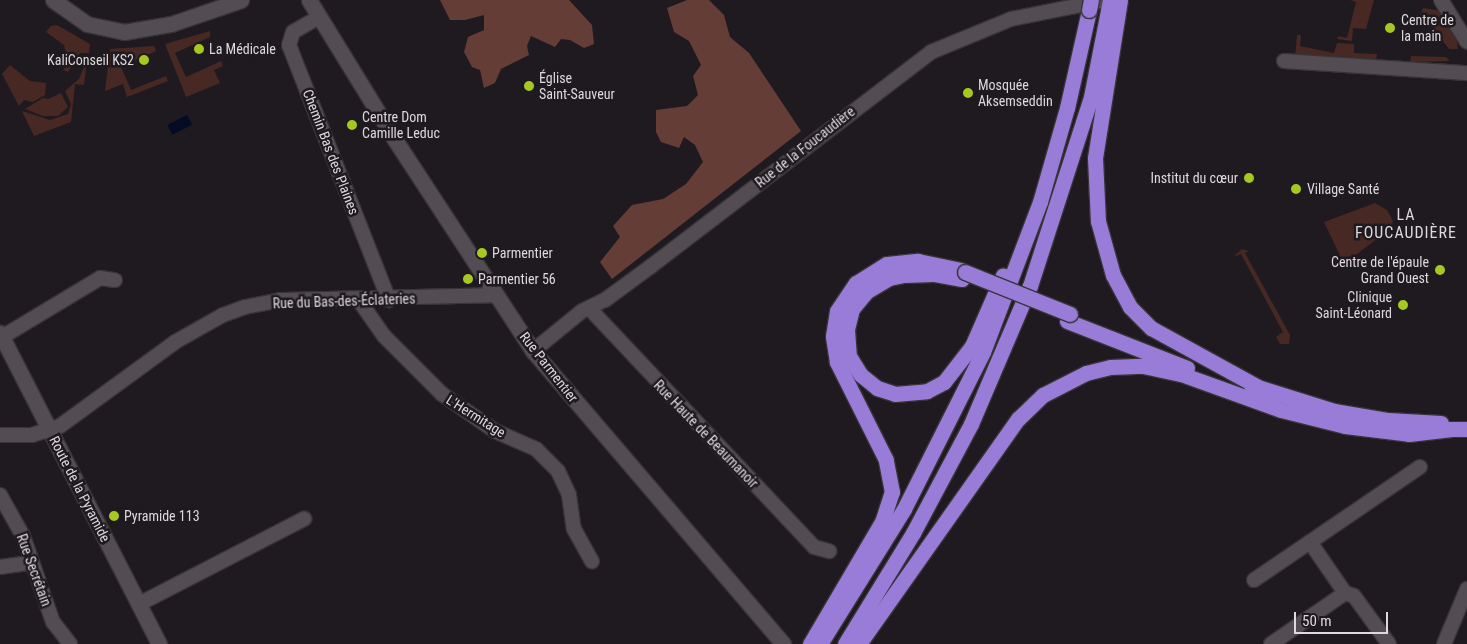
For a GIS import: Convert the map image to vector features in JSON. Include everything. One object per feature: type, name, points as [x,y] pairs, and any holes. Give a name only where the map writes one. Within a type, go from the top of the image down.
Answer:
[{"type":"highway","points":[[1113,2],[1095,158],[1098,221],[1113,275],[1130,307],[1151,328],[1260,388]]},
{"type":"highway","points":[[845,644],[913,533],[967,431],[1030,286],[1091,97],[1113,2]]},
{"type":"highway","points":[[820,644],[904,509],[984,352],[1040,202],[1067,108],[1090,5]]},
{"type":"highway","points":[[963,276],[904,275],[880,282],[866,291],[852,309],[847,329],[849,356],[861,375],[877,388],[905,394],[937,387],[956,371],[989,309],[1067,108]]},
{"type":"highway","points":[[810,644],[882,522],[892,492],[886,460],[837,362],[833,336],[837,311],[856,282],[887,264],[927,262],[1260,396],[1363,420],[1460,429]]},
{"type":"highway","points":[[1069,318],[1260,388],[1363,420],[1467,423]]},
{"type":"highway","points":[[859,644],[1018,419],[1052,389],[1086,373],[1110,367],[1143,366],[1181,374],[1281,410],[1346,426],[1409,434],[1460,429]]},
{"type":"street","points":[[53,0],[87,24],[124,32],[171,24],[241,0]]},
{"type":"street","name":"Rue Parmentier","points":[[297,0],[316,19]]},
{"type":"street","name":"Rue Parmentier","points":[[309,0],[316,19],[338,58],[348,66],[533,351],[782,644]]},
{"type":"street","points":[[1441,0],[1467,42]]},
{"type":"street","name":"Rue de la Foucaudière","points":[[533,351],[589,308],[650,267],[931,52],[1011,19],[1113,2]]},
{"type":"street","name":"Chemin Bas des Plaines","points":[[316,19],[290,35],[289,44],[389,300]]},
{"type":"street","points":[[1284,61],[1467,73]]},
{"type":"street","points":[[1,335],[100,278],[115,280]]},
{"type":"street","name":"Rue du Bas-des-Éclateries","points":[[0,435],[26,436],[60,426],[175,342],[223,315],[280,300],[389,300],[496,295]]},
{"type":"street","name":"L'Hermitage","points":[[358,299],[384,336],[442,394],[495,431],[536,449],[558,471],[569,495],[574,529],[592,561]]},
{"type":"street","name":"Rue Haute de Beaumanoir","points":[[589,308],[814,548],[829,551]]},
{"type":"street","name":"Route de la Pyramide","points":[[1,335],[159,644]]},
{"type":"street","points":[[1254,580],[1420,468]]},
{"type":"street","name":"Rue Secrétain","points":[[0,495],[23,536],[30,563],[40,579],[53,622],[70,644]]},
{"type":"street","points":[[139,604],[304,519]]},
{"type":"street","points":[[1310,542],[1347,594],[1354,596],[1389,644]]},
{"type":"street","points":[[0,567],[30,563]]},
{"type":"street","points":[[1444,644],[1467,589]]},
{"type":"street","points":[[1271,644],[1347,594]]},
{"type":"shaded area","points":[[440,0],[569,0],[592,25],[594,44],[584,48],[570,40],[561,39],[555,47],[531,36],[527,46],[529,55],[501,69],[495,83],[484,88],[480,70],[472,67],[464,52],[468,37],[484,30],[484,15],[465,20],[450,20]]},
{"type":"shaded area","points":[[687,0],[709,0],[724,15],[730,37],[749,53],[801,131],[612,279],[600,262],[620,237],[613,226],[632,205],[663,199],[686,184],[703,162],[695,145],[684,137],[679,148],[661,142],[656,132],[656,110],[687,106],[698,95],[693,76],[701,65],[689,41],[674,32],[667,8]]},
{"type":"shaded area","points":[[1350,0],[1374,0],[1366,29],[1353,28],[1352,41],[1337,39],[1338,36],[1347,38],[1356,2]]},
{"type":"shaded area","points":[[1423,8],[1437,10],[1456,37],[1458,49],[1449,49],[1426,19],[1424,21],[1420,15]]},
{"type":"shaded area","points":[[57,25],[90,44],[89,53],[80,53],[68,72],[64,70],[67,58],[64,45],[46,32],[51,26]]},
{"type":"shaded area","points":[[210,31],[210,37],[175,53],[186,77],[221,61],[223,66],[214,70],[220,83],[186,97],[165,44]]},
{"type":"shaded area","points":[[1297,35],[1301,35],[1300,46],[1334,53],[1337,43],[1354,44],[1354,53],[1377,54],[1376,63],[1295,58]]},
{"type":"shaded area","points":[[154,46],[156,51],[121,67],[131,90],[166,76],[168,81],[127,97],[123,84],[105,91],[110,49]]},
{"type":"shaded area","points":[[1411,56],[1446,57],[1450,61],[1410,62]]},
{"type":"shaded area","points":[[87,60],[84,85],[75,84],[71,122],[34,136],[22,111],[50,120],[68,114],[71,104],[65,91],[79,79]]},
{"type":"shaded area","points":[[10,65],[30,81],[46,83],[45,95],[33,102],[24,100],[19,106],[2,74]]},
{"type":"shaded area","points":[[61,93],[68,107],[58,116],[43,116],[25,109],[43,98],[48,99]]},
{"type":"shaded area","points":[[1375,203],[1387,210],[1393,221],[1391,228],[1344,264],[1324,222]]},
{"type":"shaded area","points":[[1242,249],[1249,251],[1245,253],[1290,335],[1289,344],[1280,344],[1276,337],[1283,332],[1241,254],[1233,257]]},
{"type":"water","points":[[187,115],[192,125],[172,135],[167,125]]},
{"type":"place","name":"Centre de la main","points":[[1390,28]]},
{"type":"place","name":"La Médicale","points":[[199,49]]},
{"type":"place","name":"KaliConseil KS2","points":[[144,60]]},
{"type":"place","name":"Église Saint-Sauveur","points":[[529,86]]},
{"type":"place","name":"Mosquée Aksemseddin","points":[[968,93]]},
{"type":"place","name":"Centre Dom Camille Leduc","points":[[352,125]]},
{"type":"place","name":"Institut du cœur","points":[[1249,178]]},
{"type":"place","name":"Village Santé","points":[[1296,189]]},
{"type":"place","name":"Parmentier","points":[[482,253]]},
{"type":"place","name":"Centre de l'épaule Grand Ouest","points":[[1440,270]]},
{"type":"place","name":"Parmentier 56","points":[[468,279]]},
{"type":"place","name":"Clinique Saint-Léonard","points":[[1403,305]]},
{"type":"place","name":"Pyramide 113","points":[[114,516]]},
{"type":"district","name":"LA FOUCAUDIÈRE","points":[[1406,224]]}]
